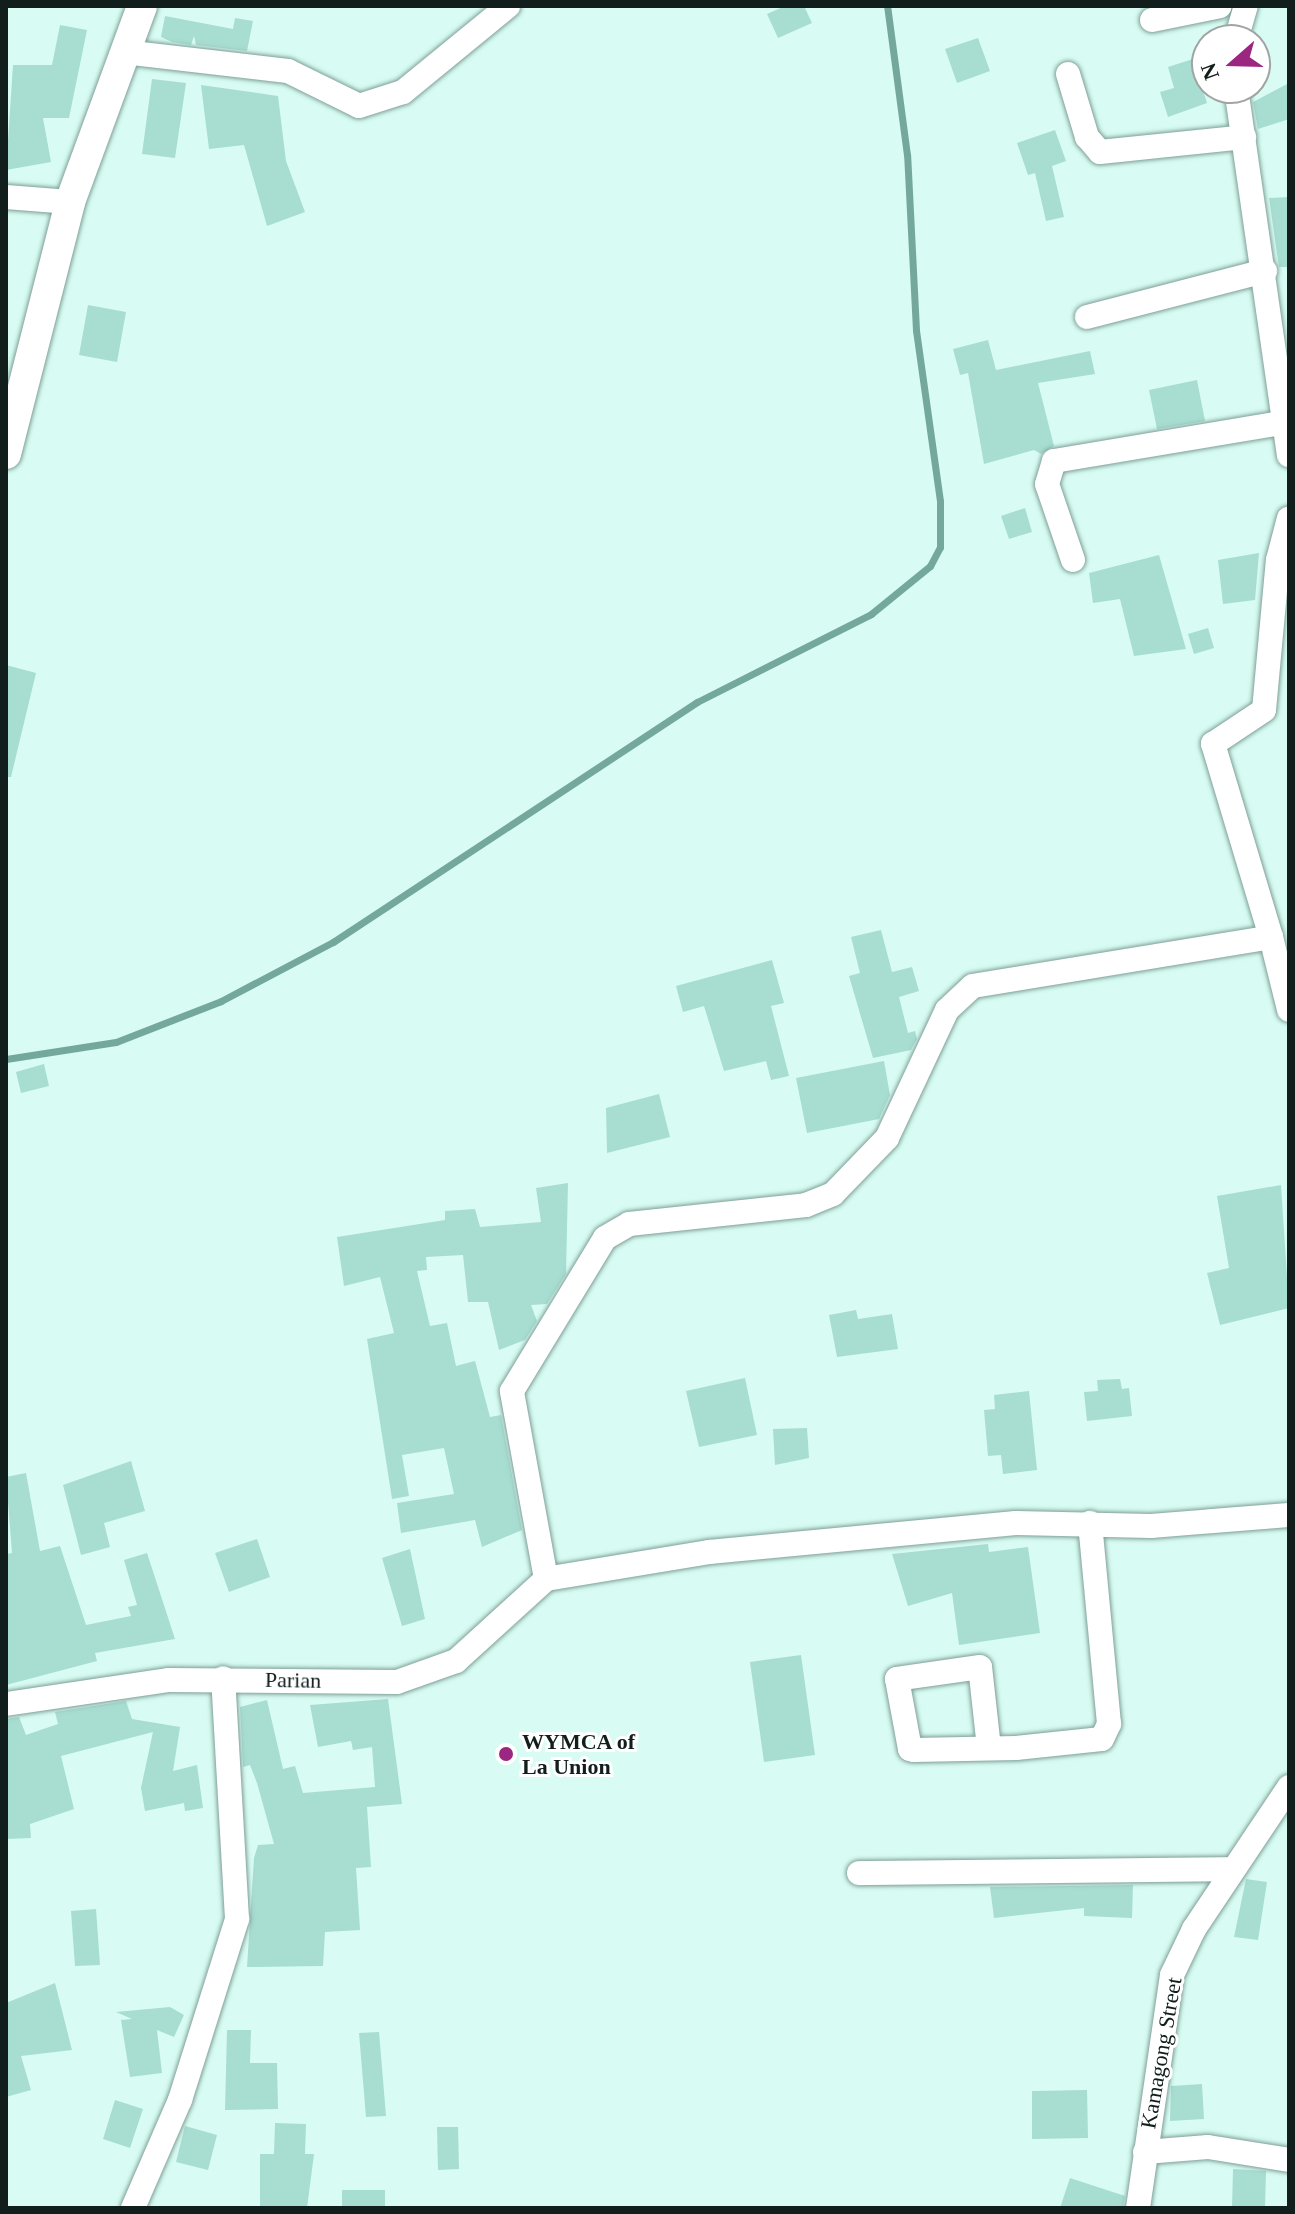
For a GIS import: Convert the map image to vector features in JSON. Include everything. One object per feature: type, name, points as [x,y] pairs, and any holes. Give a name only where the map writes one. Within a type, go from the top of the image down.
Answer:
[{"type":"main road","points":[[6,454],[70,202],[142,6]]},
{"type":"street","points":[[124,52],[288,71],[359,106],[403,92],[508,6]]},
{"type":"street","points":[[1152,20],[1220,6]]},
{"type":"street","points":[[1068,74],[1087,137],[1100,152],[1244,137]]},
{"type":"street","points":[[1239,104],[1289,455]]},
{"type":"street","points":[[6,197],[70,202]]},
{"type":"street","points":[[1087,317],[1265,271]]},
{"type":"street","points":[[1073,560],[1047,484],[1054,461],[1282,423]]},
{"type":"street","points":[[1289,518],[1278,560],[1264,710],[1213,744],[1271,937],[1289,1010]]},
{"type":"street","points":[[1271,937],[973,986],[947,1010],[887,1138],[833,1194],[806,1205],[629,1224],[605,1238],[512,1391],[546,1579],[786,1543],[1090,1523],[1151,1526],[1289,1515]]},
{"type":"street","points":[[989,1748],[980,1667],[897,1679],[907,1747],[989,1748],[1102,1739],[1107,1732],[1090,1523]]},
{"type":"street","name":"Parian","points":[[6,1704],[223,1678],[397,1682],[427,1673],[497,1630],[546,1579]]},
{"type":"street","points":[[133,2208],[180,2100],[237,1919],[223,1678]]},
{"type":"street","name":"Kamagong Street","points":[[1138,2208],[1172,1975],[1232,1869],[1289,1787]]},
{"type":"street","points":[[859,1873],[1232,1869]]},
{"type":"street","points":[[1145,2152],[1208,2147],[1289,2160]]},
{"type":"building","points":[[785,6],[804,6],[812,23],[778,38],[767,14]]},
{"type":"building","points":[[165,16],[233,29],[235,18],[253,21],[247,51],[196,45],[194,36],[191,45],[172,42],[161,37]]},
{"type":"building","points":[[60,25],[87,30],[69,118],[43,118],[51,162],[6,170],[13,65],[52,65]]},
{"type":"building","points":[[978,38],[990,71],[957,83],[945,49]]},
{"type":"building","points":[[1191,60],[1191,104],[1204,104],[1168,117],[1160,92],[1174,88],[1168,67]]},
{"type":"building","points":[[152,79],[186,83],[175,158],[142,154]]},
{"type":"building","points":[[1289,83],[1289,119],[1258,129],[1253,104],[1271,104],[1271,92]]},
{"type":"building","points":[[201,85],[278,96],[286,161],[305,212],[267,226],[244,145],[209,149]]},
{"type":"building","points":[[1055,130],[1066,161],[1052,166],[1064,217],[1046,221],[1035,173],[1028,175],[1017,143]]},
{"type":"building","points":[[1289,197],[1289,267],[1279,267],[1269,198]]},
{"type":"building","points":[[88,305],[126,312],[117,362],[79,355]]},
{"type":"building","points":[[988,340],[996,370],[1090,351],[1095,374],[1038,383],[1054,446],[1041,454],[1034,450],[984,464],[968,373],[960,375],[953,349]]},
{"type":"building","points":[[1197,380],[1205,421],[1157,429],[1149,390]]},
{"type":"building","points":[[1025,508],[1032,532],[1009,539],[1001,516]]},
{"type":"building","points":[[1259,553],[1255,600],[1223,604],[1218,560]]},
{"type":"building","points":[[1159,555],[1186,649],[1134,656],[1120,599],[1093,603],[1089,573]]},
{"type":"building","points":[[1208,628],[1214,648],[1194,654],[1188,634]]},
{"type":"building","points":[[6,665],[36,673],[11,777],[6,777]]},
{"type":"building","points":[[881,930],[892,972],[912,967],[919,991],[899,997],[908,1033],[915,1031],[917,1039],[911,1050],[873,1058],[849,976],[860,973],[851,937]]},
{"type":"building","points":[[772,960],[784,1003],[771,1006],[789,1076],[771,1080],[766,1061],[724,1071],[704,1006],[683,1012],[676,986]]},
{"type":"building","points":[[884,1061],[890,1095],[879,1119],[807,1133],[796,1078]]},
{"type":"building","points":[[44,1064],[49,1086],[21,1093],[16,1072]]},
{"type":"building","points":[[659,1094],[670,1137],[607,1153],[606,1108]]},
{"type":"building","points":[[568,1183],[566,1274],[547,1304],[531,1305],[537,1321],[525,1340],[499,1350],[488,1302],[468,1302],[463,1255],[426,1257],[427,1270],[417,1271],[430,1326],[447,1323],[456,1366],[475,1361],[490,1417],[501,1415],[522,1530],[482,1547],[475,1520],[401,1533],[397,1503],[454,1494],[444,1448],[402,1455],[409,1496],[392,1499],[367,1339],[394,1333],[380,1277],[344,1286],[337,1237],[445,1220],[445,1211],[475,1209],[480,1227],[541,1222],[536,1188]]},
{"type":"building","points":[[1281,1185],[1289,1308],[1220,1325],[1207,1273],[1229,1268],[1217,1196]]},
{"type":"building","points":[[856,1310],[858,1319],[892,1314],[898,1349],[837,1357],[829,1315]]},
{"type":"building","points":[[745,1378],[757,1435],[699,1447],[686,1391]]},
{"type":"building","points":[[1120,1379],[1122,1389],[1129,1388],[1132,1416],[1087,1421],[1084,1392],[1098,1391],[1097,1380]]},
{"type":"building","points":[[1029,1391],[1037,1470],[1003,1474],[1001,1455],[988,1456],[984,1410],[995,1409],[994,1395]]},
{"type":"building","points":[[807,1428],[809,1458],[775,1465],[773,1429]]},
{"type":"building","points":[[131,1461],[145,1511],[104,1523],[110,1547],[81,1555],[63,1485]]},
{"type":"building","points":[[26,1473],[40,1551],[60,1546],[86,1625],[131,1616],[128,1607],[137,1605],[124,1560],[147,1553],[175,1639],[95,1653],[97,1661],[6,1685],[6,1554],[12,1553],[6,1477]]},
{"type":"building","points":[[257,1539],[270,1577],[229,1592],[215,1553]]},
{"type":"building","points":[[988,1544],[989,1552],[1028,1547],[1040,1633],[959,1645],[952,1593],[908,1606],[892,1554]]},
{"type":"building","points":[[410,1549],[425,1619],[402,1626],[382,1558]]},
{"type":"building","points":[[801,1655],[815,1755],[764,1762],[750,1662]]},
{"type":"building","points":[[388,1699],[402,1804],[367,1807],[371,1867],[356,1868],[360,1930],[325,1932],[323,1966],[247,1967],[254,1858],[258,1845],[274,1844],[250,1765],[243,1767],[240,1707],[267,1700],[283,1769],[295,1766],[303,1793],[375,1787],[372,1747],[353,1750],[351,1741],[318,1747],[310,1705]]},
{"type":"building","points":[[126,1701],[132,1719],[180,1727],[173,1771],[197,1765],[203,1808],[185,1811],[184,1803],[145,1811],[141,1788],[153,1732],[61,1756],[74,1809],[30,1824],[31,1838],[6,1839],[6,1719],[19,1717],[26,1735],[58,1724],[55,1712]]},
{"type":"building","points":[[1246,1879],[1267,1882],[1258,1940],[1234,1937]]},
{"type":"building","points":[[1133,1885],[1132,1918],[1084,1916],[1084,1908],[994,1918],[990,1887]]},
{"type":"building","points":[[96,1909],[100,1965],[75,1966],[71,1911]]},
{"type":"building","points":[[55,1983],[72,2050],[21,2056],[31,2090],[6,2097],[6,2003]]},
{"type":"building","points":[[170,2007],[184,2015],[174,2037],[157,2030],[162,2073],[130,2077],[121,2020],[132,2019],[116,2012]]},
{"type":"building","points":[[227,2030],[251,2030],[250,2063],[277,2063],[278,2109],[225,2110]]},
{"type":"building","points":[[379,2032],[386,2116],[366,2117],[359,2033]]},
{"type":"building","points":[[1202,2084],[1204,2119],[1170,2121],[1171,2086]]},
{"type":"building","points":[[1087,2090],[1088,2138],[1032,2139],[1032,2091]]},
{"type":"building","points":[[115,2100],[143,2109],[130,2148],[103,2139]]},
{"type":"building","points":[[275,2123],[306,2124],[305,2154],[314,2154],[307,2208],[260,2208],[260,2154],[274,2154]]},
{"type":"building","points":[[185,2126],[217,2135],[208,2170],[176,2162]]},
{"type":"building","points":[[437,2127],[458,2127],[459,2169],[438,2170]]},
{"type":"building","points":[[1233,2169],[1266,2171],[1265,2208],[1232,2208]]},
{"type":"building","points":[[1070,2178],[1125,2196],[1123,2208],[1060,2208]]},
{"type":"building","points":[[342,2190],[385,2190],[385,2208],[342,2208]]},
{"type":"waterway","points":[[6,1059],[116,1042],[221,1001],[333,942],[697,702],[871,614],[930,566],[940,547],[940,501],[916,330],[907,155],[887,6]]},
{"type":"place","name":"WYMCA of La Union","points":[[506,1754]]}]
